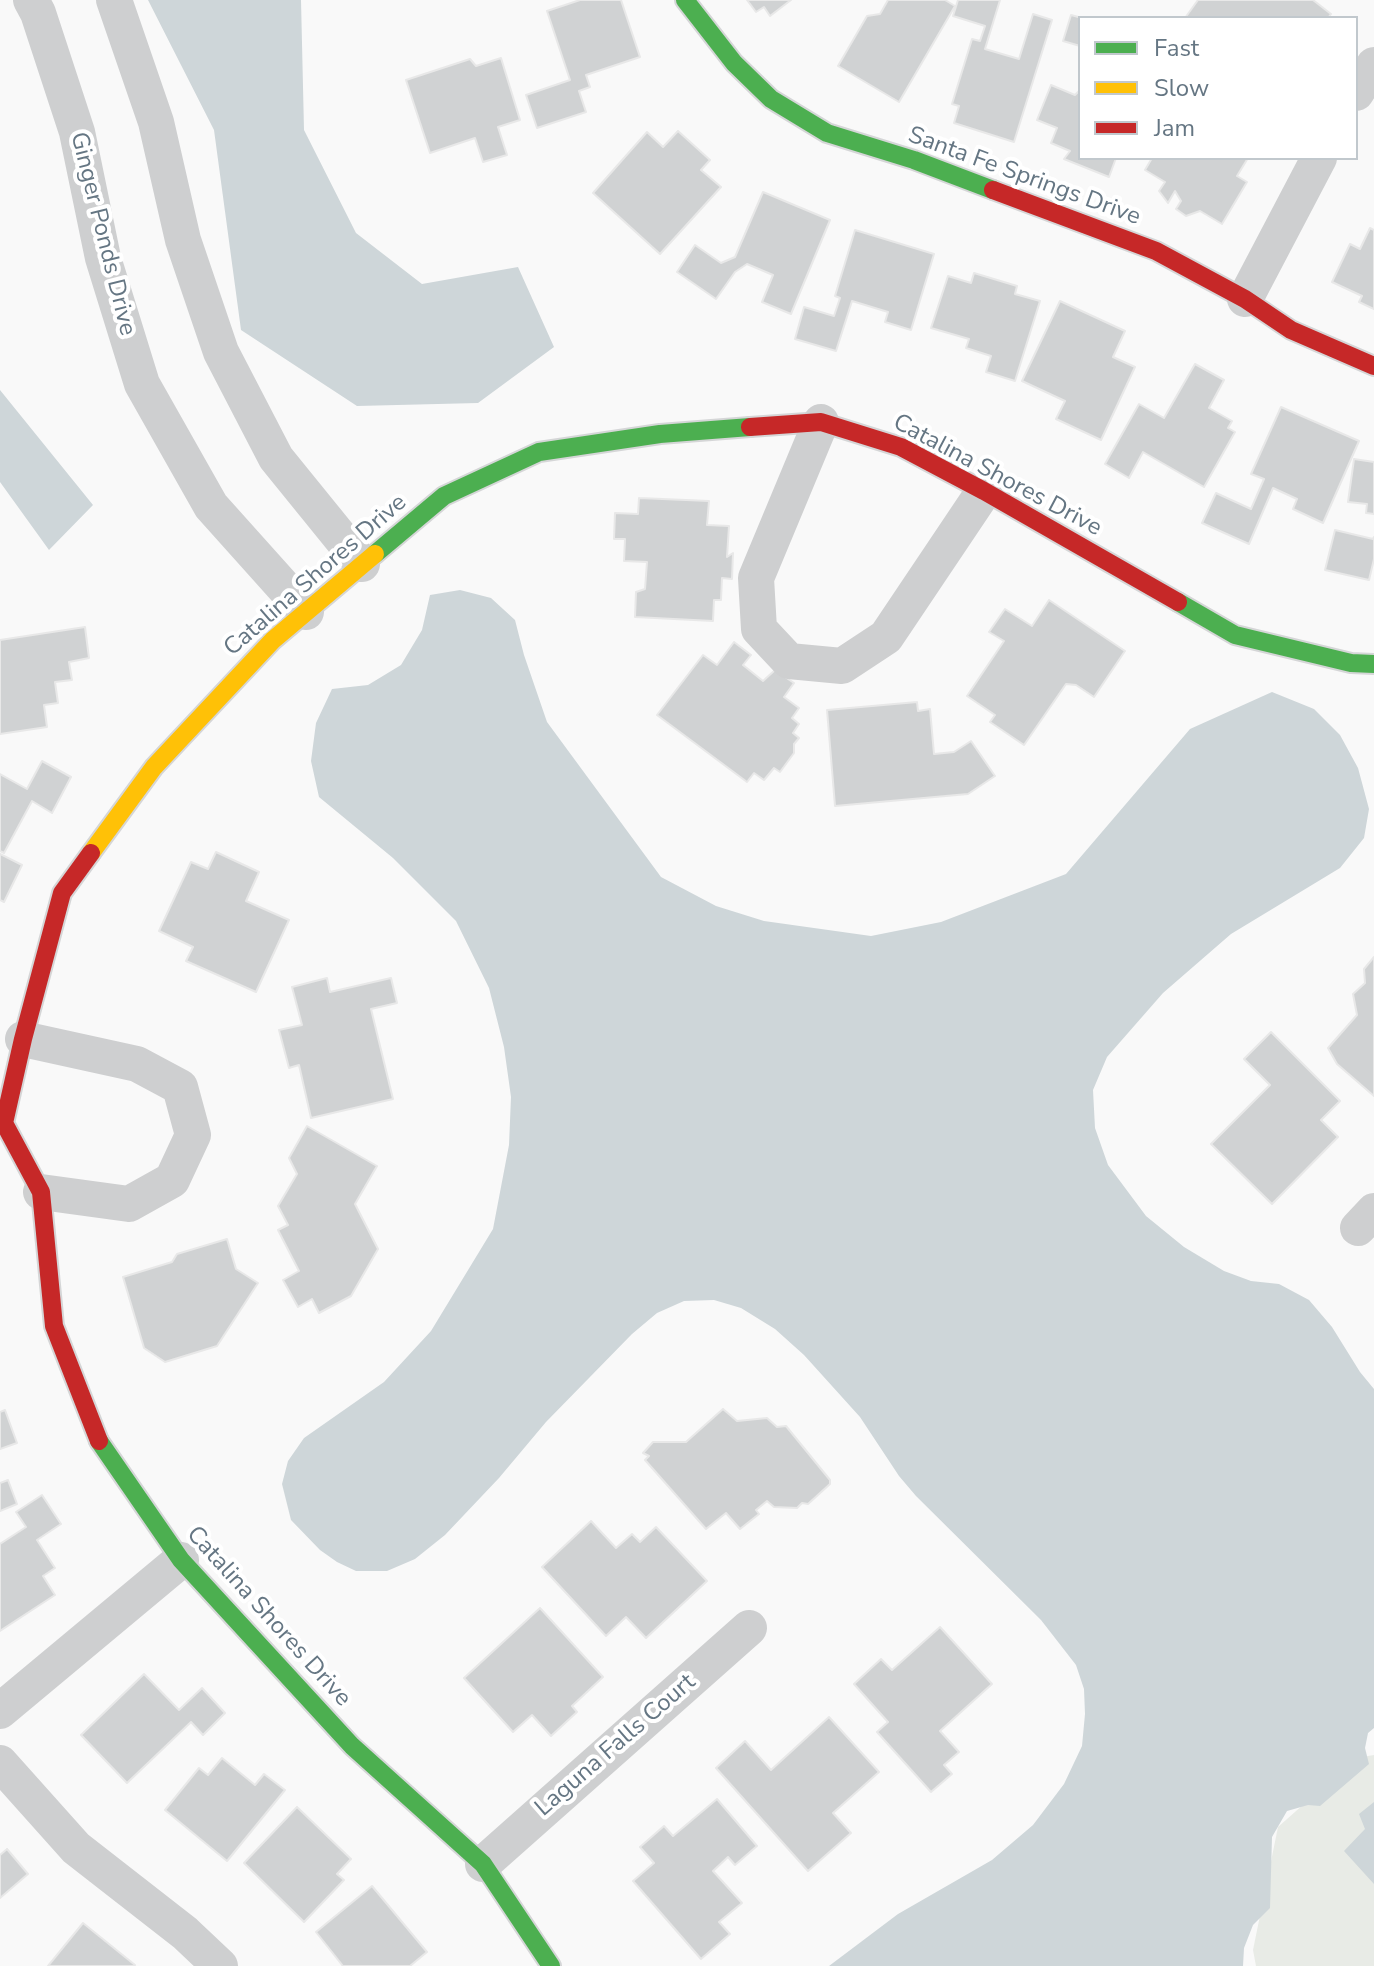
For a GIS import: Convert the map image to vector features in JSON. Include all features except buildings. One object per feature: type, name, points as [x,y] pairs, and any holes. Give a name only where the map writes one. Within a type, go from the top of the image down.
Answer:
[{"type":"street","name":"Ginger Ponds Drive","points":[[31,0],[77,132],[103,258],[142,384],[211,506],[306,612]]},
{"type":"street","points":[[114,0],[156,122],[183,240],[221,352],[276,458],[362,564]]},
{"type":"street","name":"Santa Fe Springs Drive","points":[[685,0],[734,63],[771,99],[827,133],[914,160],[1156,251],[1245,299],[1291,330],[1374,366]]},
{"type":"street","points":[[1358,90],[1374,65]]},
{"type":"street","points":[[1245,299],[1318,160]]},
{"type":"street","name":"Catalina Shores Drive","points":[[551,1966],[483,1864],[352,1746],[181,1560],[99,1442],[54,1326],[41,1192],[4,1123],[62,893],[154,767],[273,640],[444,496],[539,452],[660,434],[821,422],[901,447],[1235,635],[1351,663],[1374,664]]},
{"type":"street","points":[[821,422],[756,578],[759,629],[789,661],[842,666],[886,637],[984,491]]},
{"type":"street","points":[[23,1039],[137,1064],[180,1087],[193,1135],[172,1180],[129,1204],[41,1192]]},
{"type":"street","points":[[0,1711],[181,1560]]},
{"type":"street","name":"Laguna Falls Court","points":[[483,1864],[749,1628]]},
{"type":"street","points":[[0,1763],[76,1848],[185,1933],[220,1966]]},
{"type":"shaded area","points":[[148,0],[301,0],[304,130],[356,233],[422,284],[518,267],[554,347],[478,403],[357,406],[241,330],[214,130]]},
{"type":"shaded area","points":[[0,390],[93,505],[49,550],[0,482]]},
{"type":"shaded area","points":[[460,590],[491,598],[515,620],[547,722],[661,877],[716,906],[764,921],[871,936],[941,922],[1066,874],[1190,729],[1272,692],[1314,709],[1340,735],[1358,768],[1369,809],[1364,838],[1340,868],[1231,934],[1163,993],[1107,1057],[1093,1090],[1095,1128],[1108,1165],[1146,1216],[1184,1247],[1224,1271],[1251,1281],[1279,1284],[1309,1300],[1332,1327],[1374,1389],[1374,1728],[1368,1733],[1365,1748],[1369,1764],[1320,1806],[1308,1805],[1287,1811],[1272,1837],[1270,1908],[1253,1925],[1244,1948],[1243,1966],[829,1966],[898,1914],[992,1860],[1033,1825],[1064,1784],[1082,1746],[1084,1689],[1076,1665],[1041,1620],[916,1496],[860,1417],[804,1355],[775,1329],[741,1308],[714,1300],[684,1301],[657,1313],[632,1334],[546,1422],[445,1535],[415,1559],[387,1571],[356,1571],[320,1550],[291,1520],[282,1484],[288,1461],[304,1438],[384,1382],[431,1331],[493,1229],[509,1145],[511,1097],[504,1047],[489,988],[456,921],[393,858],[319,797],[311,761],[316,723],[332,689],[368,685],[401,665],[422,630],[430,595]]},
{"type":"shaded area","points":[[1374,1755],[1374,1966],[1256,1966],[1253,1950],[1278,1827],[1356,1758]]},
{"type":"shaded area","points":[[1374,1802],[1374,1884],[1344,1851],[1365,1829],[1359,1814]]},
{"type":"traffic: fast","points":[[685,0],[734,63],[771,99],[827,133],[914,160],[993,190]]},
{"type":"traffic: fast","points":[[375,554],[444,496],[539,452],[660,434],[750,427]]},
{"type":"traffic: fast","points":[[1178,602],[1235,635],[1351,663],[1374,664]]},
{"type":"traffic: fast","points":[[99,1441],[181,1560],[352,1746],[483,1864],[551,1966]]},
{"type":"traffic: slow","points":[[91,853],[154,767],[273,640],[375,554]]},
{"type":"traffic: jam","points":[[993,190],[1156,251],[1245,299],[1291,330],[1374,366]]},
{"type":"traffic: jam","points":[[750,427],[821,422],[901,447],[1178,602]]},
{"type":"traffic: jam","points":[[91,853],[62,893],[4,1123],[41,1192],[54,1326],[99,1441]]}]
